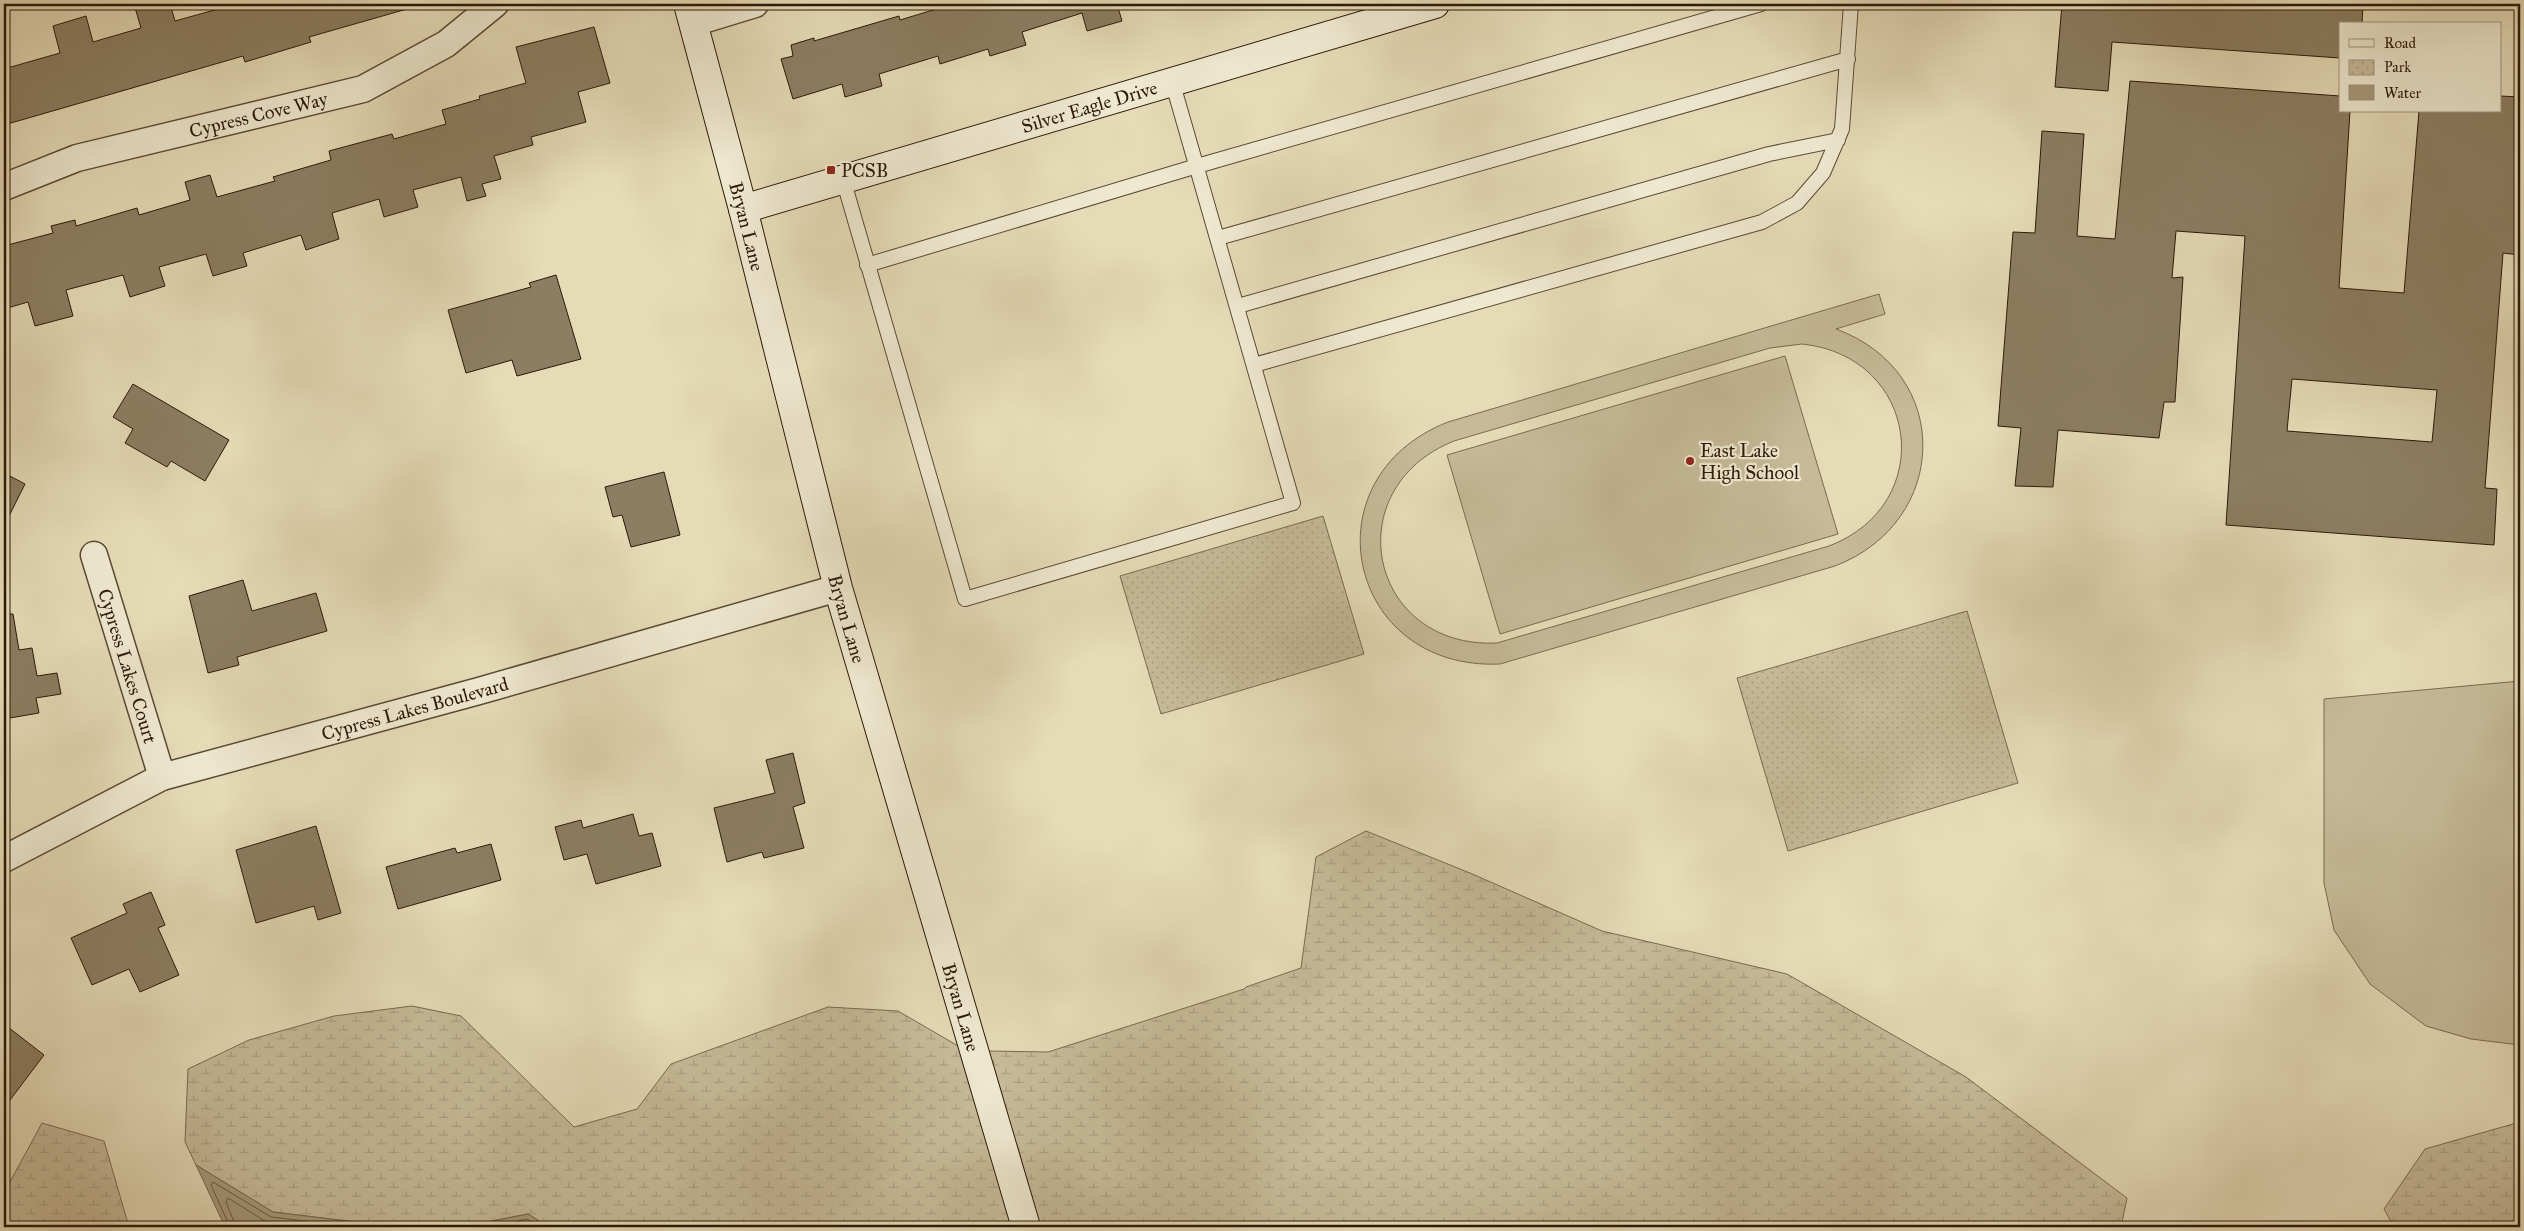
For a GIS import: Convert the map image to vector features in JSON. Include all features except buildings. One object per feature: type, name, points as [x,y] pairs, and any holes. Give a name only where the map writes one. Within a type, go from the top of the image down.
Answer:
[{"type":"street","name":"Cypress Cove Way","points":[[4,187],[77,158],[363,89],[446,44],[496,4]]},
{"type":"street","points":[[691,13],[755,4]]},
{"type":"street","name":"Silver Eagle Drive","points":[[743,209],[1435,4]]},
{"type":"street","name":"Bryan Lane","points":[[691,13],[743,209],[838,588],[1026,1227]]},
{"type":"street","name":"Cypress Lakes Court","points":[[94,555],[162,777]]},
{"type":"street","name":"Cypress Lakes Boulevard","points":[[4,859],[162,777],[488,688],[838,588]]},
{"type":"lane","points":[[868,265],[1197,166],[1761,4]]},
{"type":"lane","points":[[1254,364],[1762,222],[1798,203],[1823,173],[1842,129],[1851,4]]},
{"type":"lane","points":[[1218,238],[1848,59]]},
{"type":"lane","points":[[843,179],[965,599],[1293,503],[1172,81]]},
{"type":"lane","points":[[1238,306],[1759,157],[1838,140]]},
{"type":"green space","points":[[1879,294],[1885,314],[1836,329],[1875,350],[1902,378],[1918,411],[1923,447],[1917,483],[1900,516],[1873,545],[1835,566],[1500,664],[1448,658],[1407,637],[1379,605],[1363,567],[1361,525],[1374,484],[1403,449],[1448,422]],"holes":[[[1802,344],[1841,354],[1871,375],[1891,402],[1901,434],[1900,467],[1888,498],[1864,526],[1829,546],[1497,643],[1454,638],[1420,621],[1396,594],[1383,562],[1382,528],[1393,494],[1416,464],[1454,441],[1770,348]]]},
{"type":"green space","points":[[1785,356],[1838,534],[1500,634],[1447,455]]},
{"type":"green space","points":[[1323,516],[1364,654],[1161,714],[1120,576]]},
{"type":"green space","points":[[1967,611],[2018,783],[1788,851],[1737,678]]},
{"type":"green space","points":[[2520,681],[2520,1045],[2471,1039],[2426,1026],[2370,984],[2334,930],[2324,883],[2324,699]]},
{"type":"green space","points":[[1366,831],[1470,873],[1602,931],[1787,974],[1966,1077],[2127,1198],[2121,1227],[1040,1227],[988,1051],[1048,1052],[1244,989],[1301,968],[1316,857]]},
{"type":"green space","points":[[412,1006],[461,1016],[574,1127],[637,1109],[671,1064],[828,1007],[898,1011],[960,1047],[1013,1227],[549,1227],[528,1214],[461,1227],[397,1227],[273,1212],[196,1165],[185,1142],[188,1069],[249,1040],[334,1016]]},
{"type":"green space","points":[[2520,1122],[2520,1227],[2394,1227],[2384,1209],[2425,1149]]},
{"type":"green space","points":[[42,1123],[104,1141],[129,1227],[4,1227],[4,1193]]},
{"type":"water","points":[[196,1165],[273,1212],[397,1227],[225,1227]]},
{"type":"water","points":[[528,1214],[549,1227],[461,1227]]},
{"type":"place","name":"PCSB","points":[[831,170]]},
{"type":"place","name":"East Lake High School","points":[[1690,461]]}]
